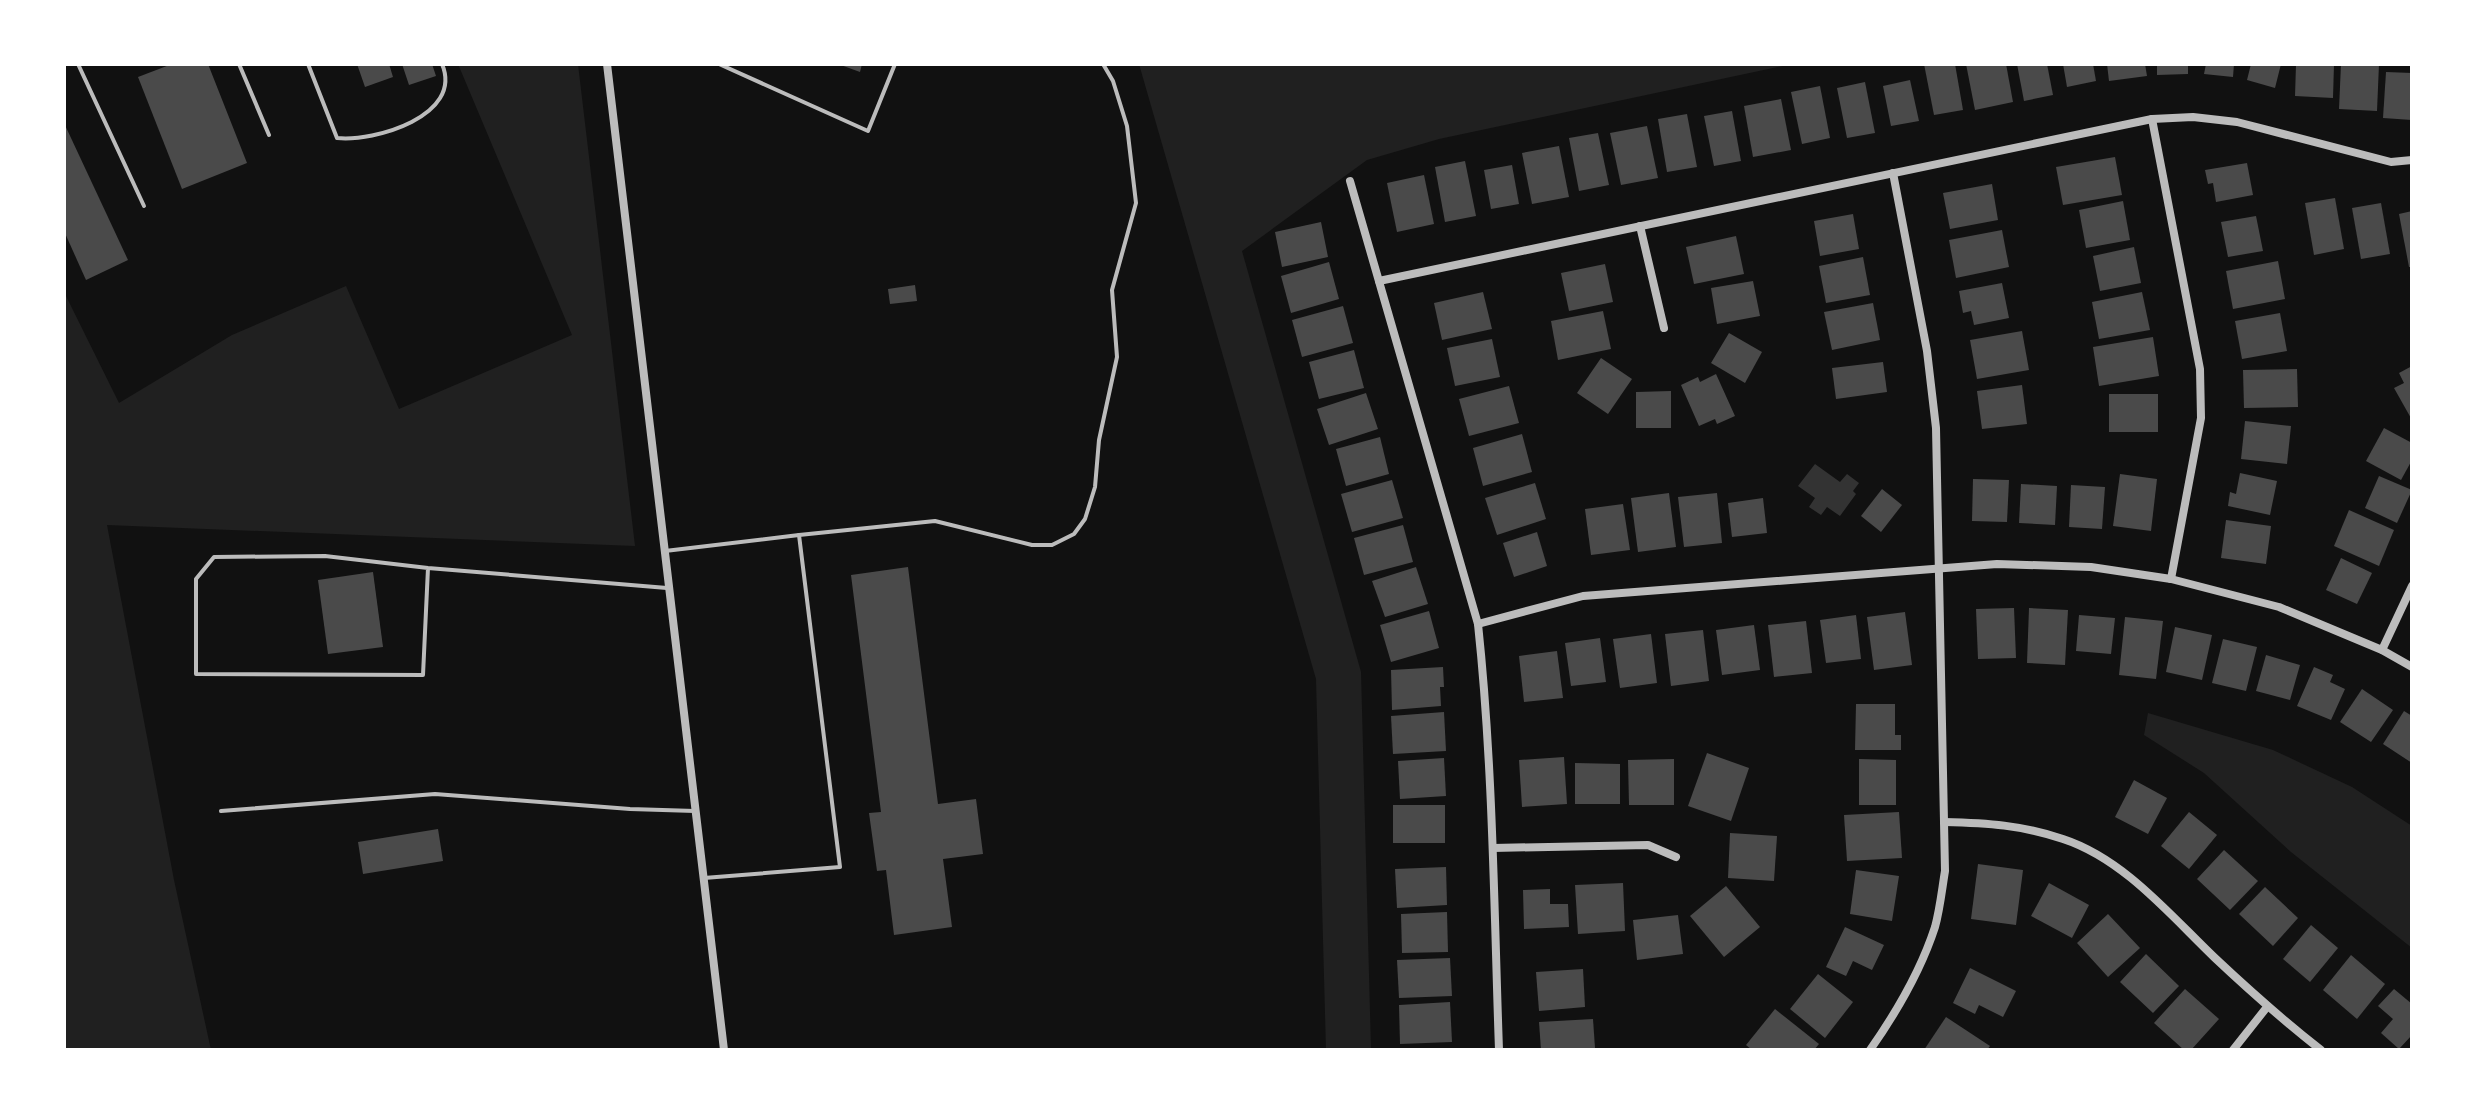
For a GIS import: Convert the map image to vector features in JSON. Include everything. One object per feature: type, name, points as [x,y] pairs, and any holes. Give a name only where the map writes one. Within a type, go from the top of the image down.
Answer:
[{"type":"street","points":[[607,64],[724,1050]]},
{"type":"street","points":[[1379,281],[2152,119],[2193,117],[2237,122],[2391,162],[2412,160]]},
{"type":"street","points":[[2152,119],[2200,369],[2201,418],[2171,579]]},
{"type":"street","points":[[1870,1050],[1911,982],[1935,927],[1945,871],[1935,412],[1927,351],[1893,173]]},
{"type":"street","points":[[1350,181],[1478,624],[1485,685],[1499,1050]]},
{"type":"street","points":[[1640,226],[1664,328]]},
{"type":"street","points":[[1478,624],[1583,596],[1997,564],[2091,567],[2171,579],[2279,607],[2382,650],[2412,667]]},
{"type":"street","points":[[2382,650],[2412,586]]},
{"type":"street","points":[[1944,822],[2003,823],[2065,839],[2107,859],[2149,894],[2267,1007],[2321,1050]]},
{"type":"street","points":[[1493,848],[1648,845],[1676,857]]},
{"type":"street","points":[[2233,1050],[2267,1007]]},
{"type":"lane","points":[[78,64],[144,206]]},
{"type":"lane","points":[[239,64],[269,135]]},
{"type":"lane","points":[[308,64],[337,138],[348,139],[371,137],[401,128],[418,118],[434,105],[445,88],[446,74],[442,64]]},
{"type":"lane","points":[[719,64],[868,131],[895,64]]},
{"type":"lane","points":[[665,551],[935,521],[1032,545],[1052,545],[1074,534],[1085,519],[1095,487],[1099,440],[1117,357],[1112,290],[1136,203],[1127,126],[1113,81],[1103,64]]},
{"type":"lane","points":[[704,878],[840,867],[799,535]]},
{"type":"lane","points":[[428,568],[423,675],[196,674],[196,579],[214,557],[325,556],[428,568],[670,588]]},
{"type":"lane","points":[[221,811],[435,794],[697,811]]},
{"type":"shaded area","points":[[458,64],[578,64],[635,546],[107,525],[174,880],[211,1050],[64,1050],[64,292],[119,403],[232,335],[346,286],[399,409],[572,335]]},
{"type":"shaded area","points":[[1139,64],[1792,64],[1439,139],[1367,160],[1242,251],[1361,672],[1371,1050],[1326,1050],[1316,679]]},
{"type":"shaded area","points":[[1815,464],[1840,482],[1847,474],[1859,483],[1853,491],[1856,494],[1840,516],[1827,507],[1821,515],[1809,507],[1815,498],[1798,486]]},
{"type":"shaded area","points":[[2148,713],[2273,750],[2352,787],[2412,826],[2412,948],[2291,852],[2204,773],[2144,735]]},
{"type":"building","points":[[172,64],[208,64],[247,163],[182,189],[138,77]]},
{"type":"building","points":[[357,64],[389,64],[393,77],[365,87]]},
{"type":"building","points":[[402,64],[432,64],[436,76],[409,85]]},
{"type":"building","points":[[838,64],[862,64],[860,72]]},
{"type":"building","points":[[1924,64],[1955,64],[1963,110],[1934,115]]},
{"type":"building","points":[[1966,64],[2006,64],[2013,102],[1975,110]]},
{"type":"building","points":[[2017,64],[2047,64],[2053,95],[2024,101]]},
{"type":"building","points":[[2063,64],[2093,64],[2096,81],[2067,87]]},
{"type":"building","points":[[2107,64],[2145,64],[2147,76],[2109,81]]},
{"type":"building","points":[[2157,64],[2188,64],[2188,74],[2157,75]]},
{"type":"building","points":[[2206,64],[2234,64],[2233,77],[2204,74]]},
{"type":"building","points":[[2251,64],[2281,64],[2275,88],[2247,80]]},
{"type":"building","points":[[2296,64],[2334,64],[2333,98],[2295,96]]},
{"type":"building","points":[[2341,64],[2379,64],[2377,111],[2339,109]]},
{"type":"building","points":[[2386,72],[2412,73],[2412,120],[2383,118]]},
{"type":"building","points":[[1910,80],[1919,121],[1891,126],[1883,86]]},
{"type":"building","points":[[1865,82],[1875,133],[1847,138],[1837,88]]},
{"type":"building","points":[[1820,86],[1830,138],[1802,144],[1791,92]]},
{"type":"building","points":[[1781,99],[1791,150],[1753,157],[1744,106]]},
{"type":"building","points":[[1732,111],[1741,161],[1714,166],[1704,116]]},
{"type":"building","points":[[1687,114],[1697,167],[1667,172],[1658,119]]},
{"type":"building","points":[[64,123],[128,260],[86,280],[64,231]]},
{"type":"building","points":[[1647,126],[1658,178],[1621,185],[1610,133]]},
{"type":"building","points":[[1598,133],[1609,185],[1579,191],[1569,138]]},
{"type":"building","points":[[1559,146],[1569,197],[1532,204],[1522,153]]},
{"type":"building","points":[[2115,157],[2122,195],[2063,205],[2056,167]]},
{"type":"building","points":[[1465,161],[1476,216],[1445,222],[1435,167]]},
{"type":"building","points":[[2247,163],[2253,195],[2216,202],[2213,183],[2208,184],[2205,170]]},
{"type":"building","points":[[1512,165],[1519,204],[1491,209],[1484,170]]},
{"type":"building","points":[[1424,175],[1434,224],[1397,232],[1387,183]]},
{"type":"building","points":[[1992,184],[1998,220],[1950,229],[1943,193]]},
{"type":"building","points":[[2335,198],[2344,249],[2314,255],[2305,203]]},
{"type":"building","points":[[2123,201],[2130,240],[2086,248],[2079,210]]},
{"type":"building","points":[[2381,203],[2390,254],[2361,259],[2352,208]]},
{"type":"building","points":[[2412,211],[2412,267],[2409,267],[2399,214]]},
{"type":"building","points":[[1853,214],[1859,249],[1820,256],[1814,221]]},
{"type":"building","points":[[2256,216],[2263,251],[2228,257],[2221,222]]},
{"type":"building","points":[[1321,222],[1328,257],[1282,267],[1275,232]]},
{"type":"building","points":[[2002,230],[2009,267],[1956,278],[1949,240]]},
{"type":"building","points":[[1736,236],[1744,274],[1694,284],[1686,247]]},
{"type":"building","points":[[2134,247],[2141,283],[2100,291],[2093,256]]},
{"type":"building","points":[[1863,257],[1870,295],[1826,303],[1819,266]]},
{"type":"building","points":[[2278,261],[2285,299],[2233,309],[2226,271]]},
{"type":"building","points":[[1329,262],[1339,299],[1291,313],[1281,276]]},
{"type":"building","points":[[1605,264],[1613,302],[1569,311],[1561,273]]},
{"type":"building","points":[[1753,281],[1760,316],[1717,324],[1711,288]]},
{"type":"building","points":[[2002,283],[2009,318],[1974,325],[1971,311],[1963,313],[1959,291]]},
{"type":"building","points":[[915,285],[917,301],[890,304],[888,289]]},
{"type":"building","points":[[1483,292],[1492,329],[1442,340],[1434,303]]},
{"type":"building","points":[[2142,292],[2150,330],[2099,339],[2092,302]]},
{"type":"building","points":[[1873,303],[1880,340],[1832,350],[1824,312]]},
{"type":"building","points":[[1343,306],[1353,343],[1302,357],[1292,320]]},
{"type":"building","points":[[1603,311],[1611,349],[1558,360],[1551,321]]},
{"type":"building","points":[[2280,313],[2287,351],[2242,359],[2235,321]]},
{"type":"building","points":[[2022,331],[2029,370],[1977,379],[1970,340]]},
{"type":"building","points":[[1729,333],[1762,352],[1745,383],[1711,363]]},
{"type":"building","points":[[2153,337],[2159,376],[2099,386],[2093,347]]},
{"type":"building","points":[[1492,339],[1500,377],[1455,386],[1447,348]]},
{"type":"building","points":[[1354,350],[1364,388],[1319,399],[1309,362]]},
{"type":"building","points":[[1601,358],[1632,379],[1608,414],[1577,393]]},
{"type":"building","points":[[1883,362],[1887,392],[1836,399],[1832,368]]},
{"type":"building","points":[[2412,366],[2412,420],[2394,388],[2404,383],[2399,373]]},
{"type":"building","points":[[2297,369],[2298,407],[2244,408],[2243,370]]},
{"type":"building","points":[[1716,374],[1735,416],[1717,424],[1715,419],[1699,426],[1681,385],[1698,377],[1700,382]]},
{"type":"building","points":[[2022,385],[2027,424],[1982,429],[1977,391]]},
{"type":"building","points":[[1509,386],[1519,423],[1469,436],[1459,399]]},
{"type":"building","points":[[1671,391],[1671,428],[1636,428],[1636,392]]},
{"type":"building","points":[[1366,393],[1378,429],[1329,445],[1317,409]]},
{"type":"building","points":[[2109,394],[2158,394],[2158,432],[2109,432]]},
{"type":"building","points":[[2245,421],[2291,426],[2287,464],[2241,459]]},
{"type":"building","points":[[2384,428],[2412,443],[2412,460],[2401,480],[2366,461]]},
{"type":"building","points":[[1522,434],[1532,472],[1483,486],[1473,448]]},
{"type":"building","points":[[1380,437],[1389,474],[1346,486],[1336,449]]},
{"type":"building","points":[[2240,473],[2277,481],[2270,515],[2228,506],[2230,492],[2236,494]]},
{"type":"building","points":[[2120,474],[2157,479],[2151,531],[2113,526]]},
{"type":"building","points":[[2379,476],[2412,490],[2397,523],[2365,508]]},
{"type":"building","points":[[1973,479],[2009,480],[2007,522],[1972,521]]},
{"type":"building","points":[[1392,480],[1403,518],[1352,532],[1341,494]]},
{"type":"building","points":[[1535,483],[1546,519],[1497,535],[1485,498]]},
{"type":"building","points":[[2021,484],[2057,486],[2055,525],[2019,523]]},
{"type":"building","points":[[2071,485],[2105,487],[2102,529],[2069,527]]},
{"type":"building","points":[[1882,489],[1902,505],[1881,532],[1861,516]]},
{"type":"building","points":[[1669,493],[1676,547],[1638,552],[1631,498]]},
{"type":"building","points":[[1717,493],[1722,543],[1684,547],[1678,497]]},
{"type":"building","points":[[1763,498],[1767,533],[1732,537],[1728,503]]},
{"type":"building","points":[[1623,504],[1630,550],[1591,555],[1585,509]]},
{"type":"building","points":[[2349,510],[2394,530],[2379,566],[2334,546]]},
{"type":"building","points":[[2226,520],[2271,526],[2266,564],[2221,558]]},
{"type":"building","points":[[1403,525],[1413,562],[1364,575],[1354,538]]},
{"type":"building","points":[[1537,532],[1547,566],[1514,577],[1503,543]]},
{"type":"building","points":[[2341,558],[2372,573],[2357,604],[2326,590]]},
{"type":"building","points":[[908,567],[938,804],[976,799],[983,854],[943,859],[952,927],[894,935],[886,870],[877,871],[869,813],[881,812],[851,575]]},
{"type":"building","points":[[1416,567],[1428,604],[1385,617],[1372,581]]},
{"type":"building","points":[[373,572],[383,647],[328,654],[318,580]]},
{"type":"building","points":[[2014,608],[2016,658],[1978,659],[1976,609]]},
{"type":"building","points":[[2029,608],[2068,610],[2065,665],[2027,663]]},
{"type":"building","points":[[1429,611],[1439,648],[1391,662],[1380,625]]},
{"type":"building","points":[[1905,612],[1912,665],[1874,670],[1867,617]]},
{"type":"building","points":[[1856,615],[1861,659],[1826,663],[1820,620]]},
{"type":"building","points":[[2079,615],[2115,618],[2111,654],[2076,651]]},
{"type":"building","points":[[2125,617],[2163,621],[2156,679],[2119,675]]},
{"type":"building","points":[[1806,621],[1812,673],[1774,677],[1768,625]]},
{"type":"building","points":[[1754,625],[1760,670],[1722,675],[1716,630]]},
{"type":"building","points":[[2175,627],[2212,635],[2202,680],[2166,672]]},
{"type":"building","points":[[1703,630],[1709,681],[1671,686],[1665,634]]},
{"type":"building","points":[[1651,634],[1657,683],[1620,688],[1613,639]]},
{"type":"building","points":[[1600,638],[1606,682],[1571,686],[1565,643]]},
{"type":"building","points":[[2223,639],[2257,647],[2246,691],[2212,683]]},
{"type":"building","points":[[1557,651],[1563,698],[1524,702],[1519,656]]},
{"type":"building","points":[[2266,655],[2300,665],[2290,700],[2256,691]]},
{"type":"building","points":[[1443,667],[1441,706],[1392,710],[1391,670]]},
{"type":"building","points":[[2314,667],[2333,675],[2330,682],[2345,689],[2331,720],[2297,706]]},
{"type":"building","points":[[2362,689],[2393,710],[2371,742],[2340,722]]},
{"type":"building","points":[[1856,704],[1895,704],[1895,735],[1901,735],[1901,750],[1855,750]]},
{"type":"building","points":[[2404,711],[2412,716],[2412,763],[2383,744]]},
{"type":"building","points":[[1444,712],[1446,751],[1393,754],[1391,716]]},
{"type":"building","points":[[1707,753],[1749,768],[1731,821],[1688,806]]},
{"type":"building","points":[[1564,757],[1567,804],[1522,807],[1519,760]]},
{"type":"building","points":[[1444,758],[1446,796],[1400,799],[1398,761]]},
{"type":"building","points":[[1674,759],[1674,805],[1629,805],[1628,760]]},
{"type":"building","points":[[1859,759],[1896,760],[1896,805],[1859,805]]},
{"type":"building","points":[[1575,763],[1620,764],[1620,804],[1575,804]]},
{"type":"building","points":[[2134,780],[2167,798],[2148,834],[2115,817]]},
{"type":"building","points":[[1393,805],[1445,805],[1445,843],[1393,843]]},
{"type":"building","points":[[1899,812],[1902,858],[1847,861],[1844,815]]},
{"type":"building","points":[[2189,812],[2217,835],[2189,869],[2161,846]]},
{"type":"building","points":[[438,829],[443,861],[363,874],[358,842]]},
{"type":"building","points":[[1730,833],[1777,836],[1774,881],[1728,878]]},
{"type":"building","points":[[2224,850],[2258,881],[2230,910],[2197,879]]},
{"type":"building","points":[[1978,864],[2023,870],[2016,925],[1971,919]]},
{"type":"building","points":[[1446,867],[1447,905],[1397,908],[1395,869]]},
{"type":"building","points":[[1856,870],[1899,876],[1892,921],[1850,914]]},
{"type":"building","points":[[1623,883],[1625,931],[1578,934],[1575,885]]},
{"type":"building","points":[[2049,883],[2089,905],[2072,938],[2031,916]]},
{"type":"building","points":[[1726,886],[1760,927],[1724,957],[1690,916]]},
{"type":"building","points":[[2265,887],[2298,918],[2273,946],[2239,914]]},
{"type":"building","points":[[1550,889],[1550,904],[1568,904],[1569,927],[1524,929],[1523,890]]},
{"type":"building","points":[[1447,912],[1448,952],[1402,953],[1401,914]]},
{"type":"building","points":[[2108,914],[2140,948],[2108,977],[2077,943]]},
{"type":"building","points":[[1678,915],[1683,954],[1637,960],[1633,920]]},
{"type":"building","points":[[2311,925],[2338,948],[2310,982],[2283,959]]},
{"type":"building","points":[[1845,927],[1884,945],[1872,970],[1853,961],[1846,976],[1826,967]]},
{"type":"building","points":[[2146,954],[2179,986],[2153,1013],[2120,982]]},
{"type":"building","points":[[2351,955],[2385,984],[2357,1019],[2323,990]]},
{"type":"building","points":[[1450,958],[1452,996],[1399,998],[1397,960]]},
{"type":"building","points":[[1970,968],[2016,991],[2003,1017],[1979,1005],[1975,1014],[1953,1003]]},
{"type":"building","points":[[1583,969],[1585,1007],[1539,1011],[1536,972]]},
{"type":"building","points":[[1818,974],[1853,1002],[1825,1038],[1790,1009]]},
{"type":"building","points":[[2185,989],[2219,1019],[2191,1050],[2184,1050],[2154,1023]]},
{"type":"building","points":[[2394,989],[2412,1004],[2412,1035],[2399,1049],[2381,1033],[2393,1019],[2378,1006]]},
{"type":"building","points":[[1450,1002],[1452,1042],[1400,1044],[1399,1005]]},
{"type":"building","points":[[1775,1009],[1819,1044],[1814,1050],[1752,1050],[1746,1045]]},
{"type":"building","points":[[1946,1017],[1990,1046],[1987,1050],[1924,1050]]},
{"type":"building","points":[[1593,1019],[1595,1048],[1541,1050],[1539,1022]]}]
